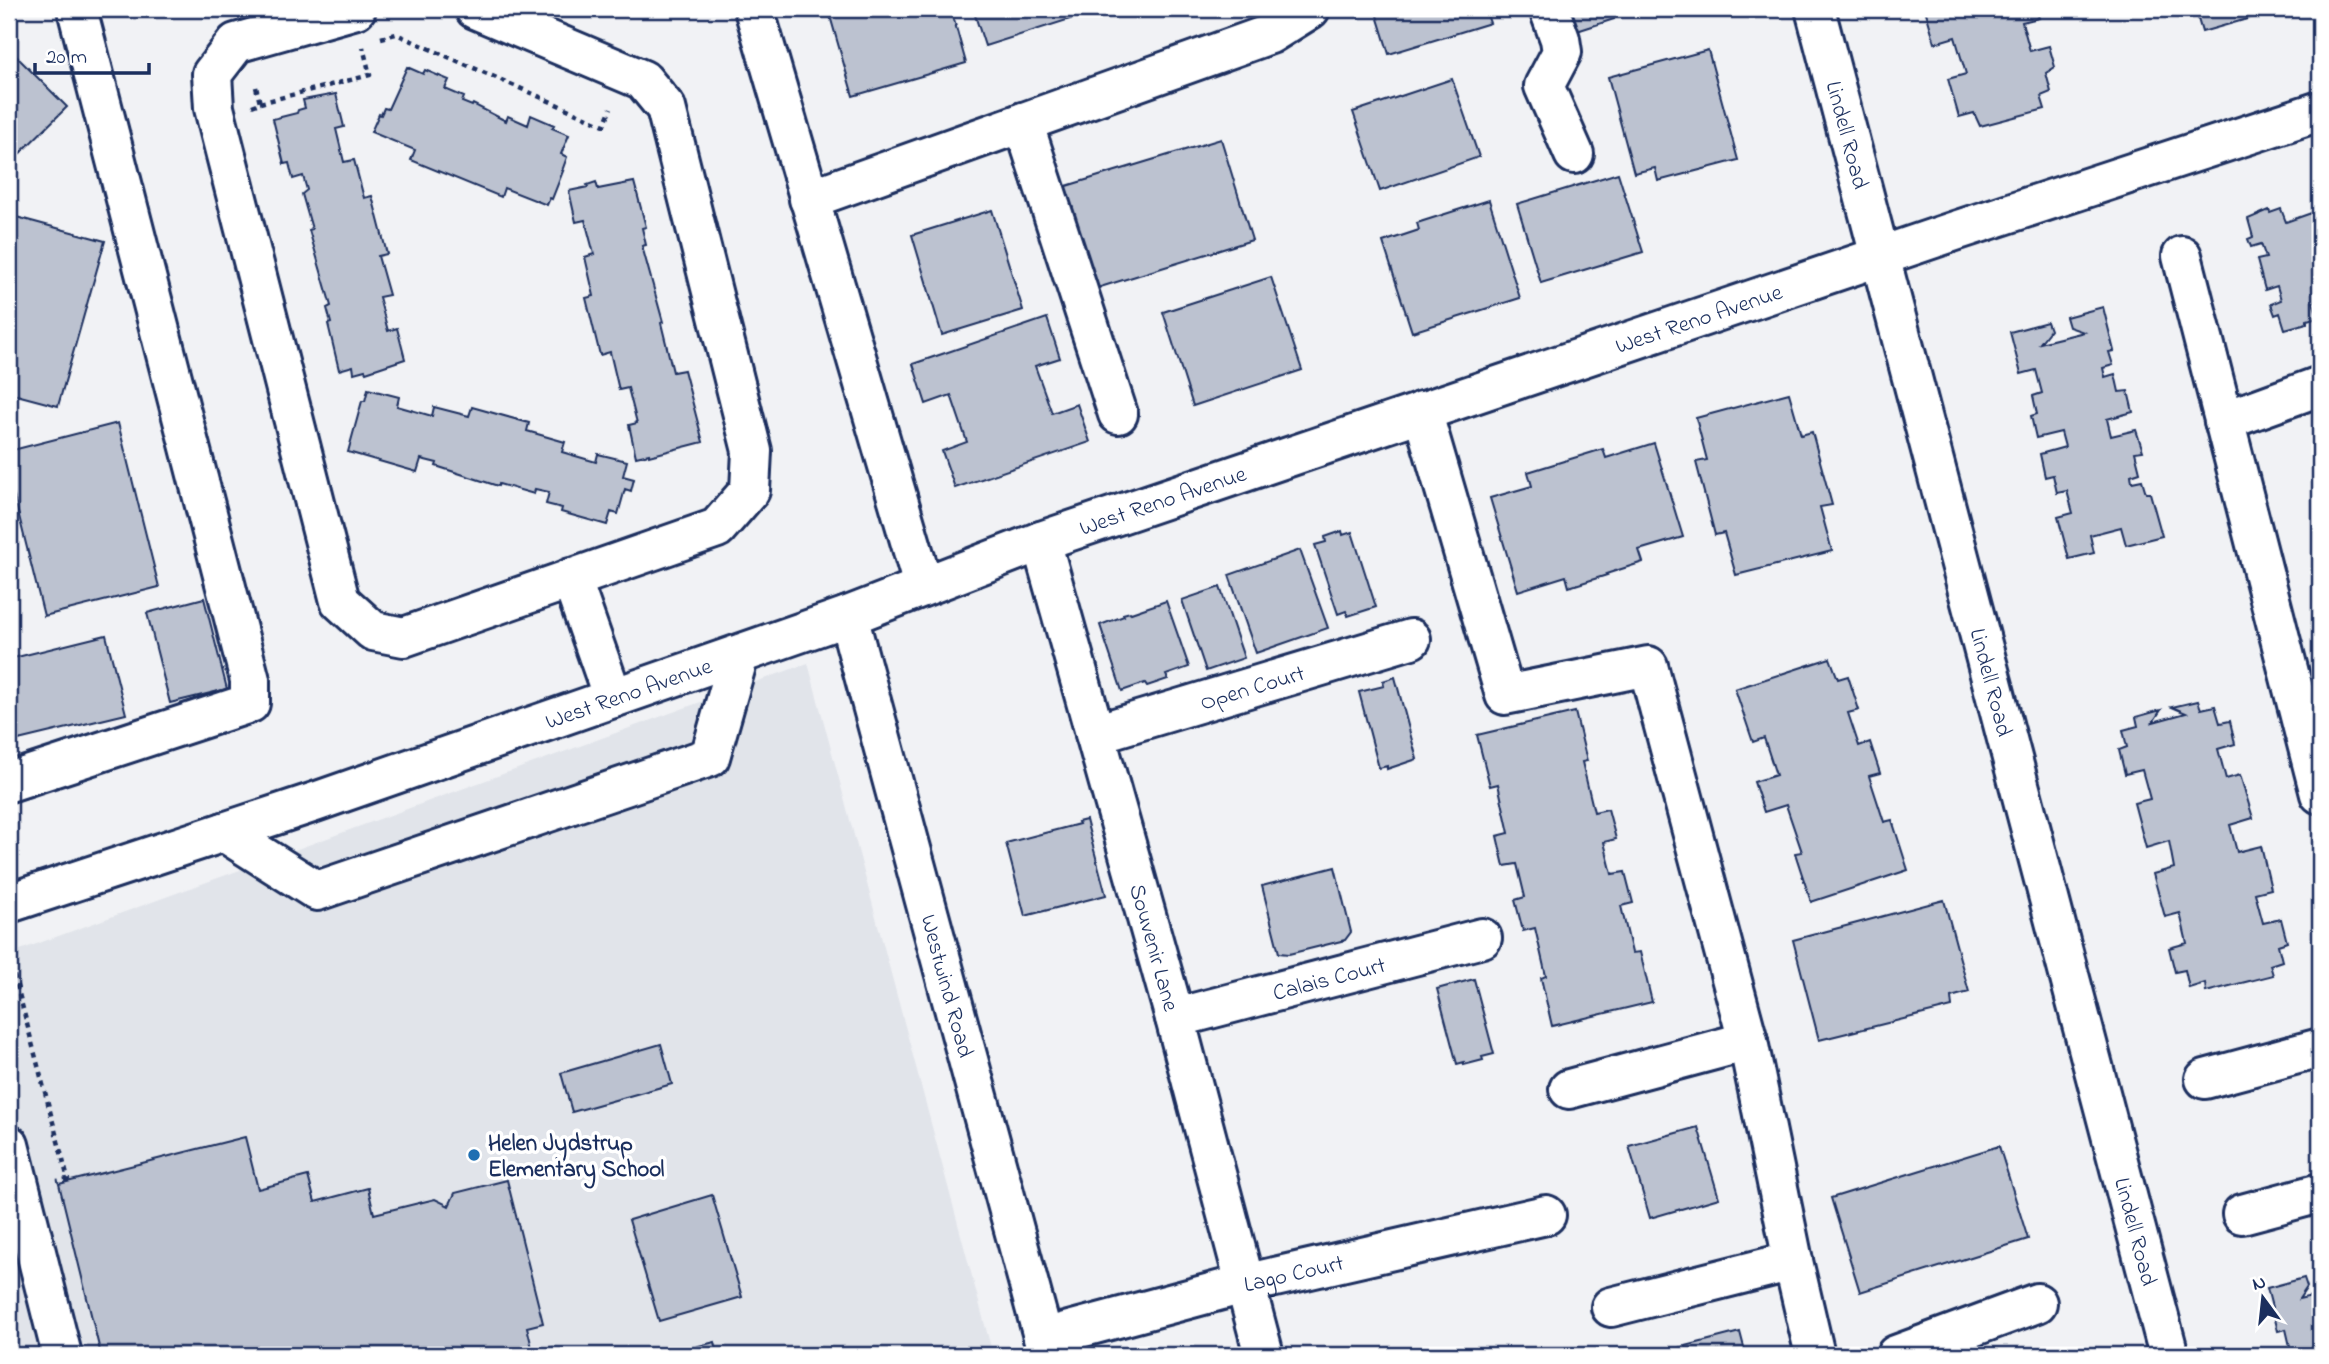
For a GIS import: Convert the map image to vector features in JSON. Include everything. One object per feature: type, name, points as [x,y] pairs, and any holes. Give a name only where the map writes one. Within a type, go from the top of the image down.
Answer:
[{"type":"street","points":[[9,782],[250,703],[250,680],[77,9]]},
{"type":"street","points":[[364,31],[244,40],[236,43],[212,74],[214,108],[340,601],[373,631],[404,637],[717,528],[750,489],[752,451],[666,108],[643,80],[475,9]]},
{"type":"street","points":[[754,9],[923,585]]},
{"type":"street","points":[[809,199],[1270,34],[1310,9]]},
{"type":"street","points":[[1549,9],[1562,52],[1544,86],[1574,155]]},
{"type":"street","name":"Lindell Road","points":[[1815,9],[2163,1354]]},
{"type":"street","name":"West Reno Avenue","points":[[9,903],[739,655],[1041,541],[2320,111]]},
{"type":"street","points":[[1023,122],[1118,414]]},
{"type":"street","points":[[2182,256],[2318,774]]},
{"type":"street","points":[[2224,421],[2320,386]]},
{"type":"street","points":[[1422,411],[1505,695],[1648,666],[1748,1041],[1815,1355]]},
{"type":"street","name":"Souvenir Lane","points":[[1041,541],[1175,1018],[1264,1355]]},
{"type":"street","points":[[571,578],[613,698]]},
{"type":"street","name":"Westwind Road","points":[[848,616],[1046,1347]]},
{"type":"street","name":"Open Court","points":[[1095,734],[1411,639]]},
{"type":"street","points":[[224,832],[317,891],[710,757],[739,655]]},
{"type":"street","name":"Calais Court","points":[[1175,1018],[1482,938]]},
{"type":"street","points":[[1569,1089],[1748,1041]]},
{"type":"street","points":[[2204,1079],[2320,1048]]},
{"type":"street","points":[[9,1145],[62,1355]]},
{"type":"street","points":[[2242,1214],[2320,1193]]},
{"type":"street","name":"Lago Court","points":[[1046,1347],[1244,1284],[1546,1215]]},
{"type":"street","points":[[1611,1307],[1793,1261]]},
{"type":"street","points":[[1896,1355],[2037,1303]]},
{"type":"path","points":[[247,107],[370,75],[364,31],[396,34],[604,125],[612,104]]},
{"type":"path","points":[[244,40],[260,103]]},
{"type":"shaded area","name":"Helen Jydstrup Elementary School","points":[[808,663],[993,1355],[9,1355],[9,954]]},
{"type":"building","points":[[828,9],[951,9],[966,63],[853,96]]},
{"type":"building","points":[[973,9],[1095,9],[1095,11],[985,46]]},
{"type":"building","points":[[1375,9],[1485,9],[1490,23],[1389,54]]},
{"type":"building","points":[[1567,9],[1611,9],[1614,19],[1574,32]]},
{"type":"building","points":[[1925,9],[2036,9],[2039,18],[2022,22],[2030,51],[2049,46],[2055,67],[2046,73],[2051,92],[2041,96],[2045,109],[1980,126],[1974,113],[1959,117],[1948,79],[1966,74],[1955,37],[1935,43]]},
{"type":"building","points":[[2195,9],[2282,9],[2202,32]]},
{"type":"building","points":[[1708,50],[1738,160],[1658,181],[1655,168],[1634,173],[1608,77]]},
{"type":"building","points":[[11,51],[67,107],[9,164],[9,53]]},
{"type":"building","points":[[407,67],[423,74],[425,70],[449,80],[445,89],[464,97],[462,102],[472,106],[473,104],[506,121],[508,116],[528,125],[531,115],[569,135],[561,154],[567,157],[563,171],[547,205],[504,188],[501,197],[411,160],[415,150],[371,132],[379,114],[381,115],[384,108],[388,109]]},
{"type":"building","points":[[1452,79],[1479,157],[1380,191],[1353,112]]},
{"type":"building","points":[[336,94],[344,127],[336,129],[344,162],[354,160],[364,198],[372,196],[387,254],[378,256],[389,295],[379,297],[388,331],[397,328],[405,359],[366,372],[354,373],[353,366],[339,370],[328,324],[331,323],[327,308],[331,306],[309,230],[312,229],[302,194],[307,190],[303,176],[293,179],[289,163],[284,164],[273,119],[297,113],[305,108],[303,100]]},
{"type":"building","points":[[1221,139],[1252,240],[1094,289],[1063,187]]},
{"type":"building","points":[[1618,173],[1643,252],[1541,283],[1517,204]]},
{"type":"building","points":[[596,182],[598,189],[634,182],[646,227],[642,228],[646,245],[642,246],[663,322],[661,323],[673,372],[684,370],[703,442],[636,457],[629,425],[637,423],[628,388],[619,390],[610,352],[600,355],[586,298],[594,296],[585,257],[594,254],[585,220],[576,222],[569,191],[588,187],[587,185]]},
{"type":"building","points":[[1489,200],[1520,298],[1412,332],[1383,242],[1419,230],[1417,223]]},
{"type":"building","points":[[2320,200],[2320,300],[2313,302],[2318,317],[2285,329],[2280,313],[2275,315],[2271,304],[2281,300],[2277,286],[2265,290],[2257,260],[2266,258],[2261,244],[2251,247],[2248,239],[2253,237],[2248,219],[2269,210],[2270,213],[2281,209],[2286,222],[2317,211],[2315,203]]},
{"type":"building","points":[[992,210],[1023,310],[942,335],[912,235]]},
{"type":"building","points":[[9,215],[105,241],[58,406],[9,393]]},
{"type":"building","points":[[1271,277],[1302,370],[1193,406],[1163,312]]},
{"type":"building","points":[[2103,307],[2114,351],[2109,352],[2113,365],[2103,368],[2105,377],[2115,374],[2119,392],[2128,391],[2133,412],[2107,419],[2111,436],[2136,430],[2143,451],[2135,452],[2140,472],[2131,475],[2132,482],[2142,480],[2146,493],[2150,493],[2162,536],[2126,545],[2121,527],[2090,535],[2094,553],[2069,559],[2058,517],[2073,513],[2067,491],[2057,493],[2053,475],[2045,477],[2040,454],[2065,447],[2061,432],[2036,438],[2031,416],[2037,414],[2033,396],[2042,393],[2036,370],[2021,374],[2010,332],[2047,322],[2050,330],[2040,343],[2084,332],[2069,327],[2066,317]]},
{"type":"building","points":[[1047,318],[1060,358],[1035,366],[1052,413],[1077,404],[1090,442],[955,488],[942,451],[967,442],[951,395],[926,404],[913,364]]},
{"type":"building","points":[[368,389],[399,397],[397,406],[432,416],[434,407],[469,416],[472,407],[529,423],[527,431],[565,442],[562,452],[596,462],[598,454],[627,461],[623,476],[634,479],[631,491],[625,489],[618,514],[611,512],[607,525],[561,512],[562,508],[546,504],[549,492],[535,489],[534,494],[499,484],[498,486],[421,459],[417,472],[348,452]]},
{"type":"building","points":[[1789,393],[1801,435],[1812,432],[1832,505],[1820,507],[1832,551],[1736,575],[1724,533],[1715,535],[1696,462],[1707,460],[1696,418]]},
{"type":"building","points":[[118,423],[159,587],[44,616],[9,476],[9,451]]},
{"type":"building","points":[[1654,443],[1683,537],[1639,550],[1643,562],[1607,575],[1569,587],[1566,576],[1518,591],[1490,498],[1532,486],[1528,472],[1603,449],[1606,458]]},
{"type":"building","points":[[1342,531],[1343,535],[1352,532],[1376,607],[1348,616],[1346,611],[1338,614],[1315,545],[1326,542],[1325,537]]},
{"type":"building","points":[[1300,550],[1328,628],[1256,653],[1229,575]]},
{"type":"building","points":[[1220,587],[1244,658],[1206,671],[1182,600]]},
{"type":"building","points":[[204,598],[227,689],[170,703],[147,613]]},
{"type":"building","points":[[1166,601],[1189,667],[1166,675],[1168,679],[1122,691],[1100,625],[1124,616],[1123,614]]},
{"type":"building","points":[[106,635],[126,714],[14,741],[9,718],[9,659]]},
{"type":"building","points":[[1830,658],[1838,679],[1848,676],[1859,710],[1848,713],[1859,746],[1870,742],[1880,773],[1869,776],[1884,822],[1892,820],[1908,870],[1811,902],[1795,853],[1802,852],[1786,805],[1764,812],[1754,782],[1776,775],[1764,738],[1753,742],[1735,689]]},
{"type":"building","points":[[1395,677],[1417,759],[1387,769],[1387,766],[1379,768],[1359,692],[1384,686],[1383,681]]},
{"type":"building","points":[[2198,701],[2201,709],[2215,706],[2220,723],[2230,721],[2235,744],[2218,749],[2226,779],[2240,775],[2253,818],[2230,825],[2237,852],[2261,846],[2271,889],[2255,893],[2263,923],[2281,919],[2287,942],[2278,945],[2282,961],[2270,965],[2273,975],[2206,992],[2205,983],[2189,988],[2185,970],[2175,972],[2169,948],[2187,943],[2180,913],[2165,917],[2153,874],[2174,868],[2169,841],[2146,848],[2134,803],[2150,799],[2142,770],[2125,774],[2119,750],[2127,747],[2123,730],[2138,726],[2136,717],[2161,710],[2153,722],[2186,713],[2172,707]]},
{"type":"building","points":[[1575,712],[1587,761],[1582,762],[1594,812],[1608,809],[1616,839],[1604,842],[1612,874],[1625,872],[1633,903],[1621,906],[1632,953],[1640,952],[1652,1002],[1552,1026],[1541,978],[1546,976],[1535,928],[1523,931],[1515,900],[1525,897],[1517,864],[1504,866],[1497,836],[1509,833],[1498,784],[1490,786],[1477,735]]},
{"type":"building","points":[[1086,820],[1106,895],[1025,916],[1006,843]]},
{"type":"building","points":[[1335,867],[1351,932],[1345,940],[1289,954],[1279,953],[1262,886]]},
{"type":"building","points":[[1944,900],[1969,992],[1951,997],[1952,1007],[1819,1040],[1793,940]]},
{"type":"building","points":[[1474,979],[1494,1054],[1482,1057],[1483,1060],[1457,1064],[1437,989]]},
{"type":"building","points":[[661,1044],[672,1084],[572,1112],[561,1073]]},
{"type":"building","points":[[1698,1127],[1719,1198],[1650,1218],[1629,1146]]},
{"type":"building","points":[[245,1137],[258,1189],[308,1176],[315,1202],[368,1188],[374,1214],[435,1199],[449,1206],[455,1193],[507,1180],[543,1323],[527,1327],[533,1352],[553,1347],[555,1355],[101,1355],[59,1184]]},
{"type":"building","points":[[1999,1146],[2028,1239],[1860,1292],[1831,1198]]},
{"type":"building","points":[[712,1195],[742,1297],[659,1321],[629,1220]]},
{"type":"building","points":[[2304,1278],[2307,1287],[2299,1299],[2320,1294],[2320,1355],[2292,1355],[2286,1329],[2278,1331],[2267,1288]]},
{"type":"building","points":[[1740,1332],[1746,1355],[1651,1355]]},
{"type":"building","points":[[715,1342],[718,1355],[662,1355]]},
{"type":"place","name":"Helen Jydstrup Elementary School","points":[[474,1155]]}]
